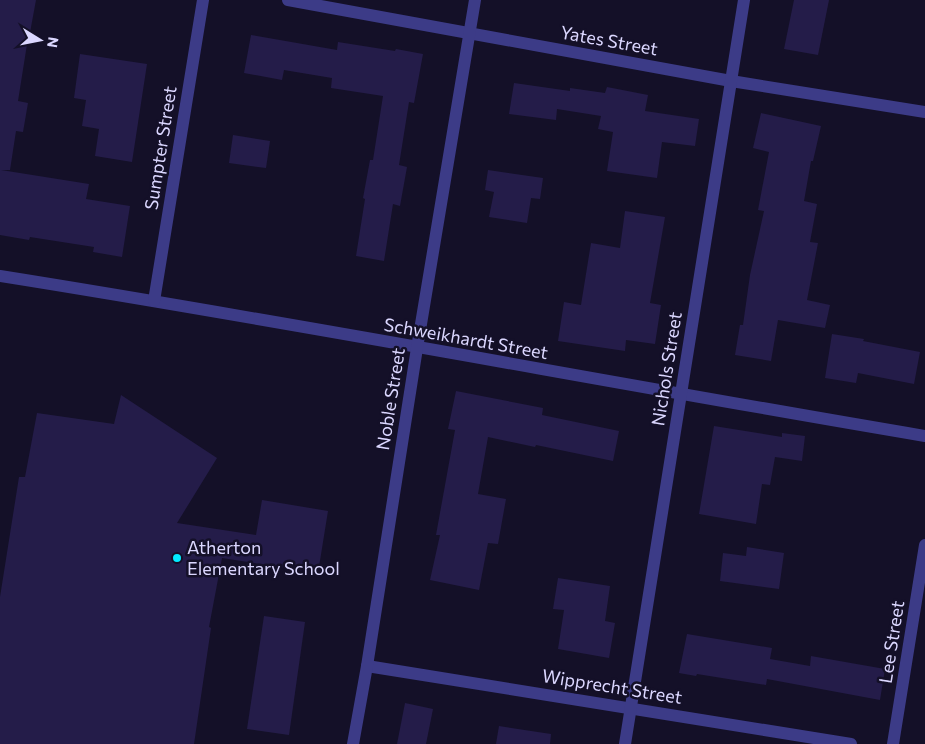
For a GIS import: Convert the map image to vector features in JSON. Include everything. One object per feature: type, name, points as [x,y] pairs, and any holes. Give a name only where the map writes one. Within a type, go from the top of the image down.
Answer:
[{"type":"street","name":"Sumpter Street","points":[[154,301],[203,0]]},
{"type":"street","name":"Yates Street","points":[[288,0],[731,81],[925,112]]},
{"type":"street","name":"Noble Street","points":[[353,744],[475,0]]},
{"type":"street","name":"Nichols Street","points":[[625,744],[744,0]]},
{"type":"street","name":"Schweikhardt Street","points":[[0,276],[154,301],[680,395],[925,436]]},
{"type":"street","name":"Lee Street","points":[[893,744],[925,545]]},
{"type":"street","name":"Wipprecht Street","points":[[367,666],[851,744]]},
{"type":"building","points":[[0,0],[36,0],[18,101],[28,103],[23,132],[16,131],[10,170],[1,170],[89,184],[86,199],[130,206],[122,257],[93,252],[94,247],[30,237],[29,240],[0,235]]},
{"type":"building","points":[[794,0],[829,0],[818,55],[784,49]]},
{"type":"building","points":[[251,35],[337,50],[338,42],[423,54],[414,103],[409,102],[399,165],[407,167],[400,206],[393,204],[384,261],[356,256],[365,199],[363,198],[370,160],[373,160],[383,96],[331,88],[332,78],[284,70],[282,80],[244,73]]},
{"type":"building","points":[[80,54],[147,64],[132,162],[95,156],[99,129],[82,126],[86,100],[74,98]]},
{"type":"building","points":[[514,83],[570,91],[570,88],[605,93],[607,87],[648,95],[645,111],[699,119],[695,146],[662,142],[657,178],[607,171],[613,132],[598,129],[601,116],[557,109],[556,120],[509,114]]},
{"type":"building","points":[[761,113],[821,126],[813,161],[811,161],[804,201],[817,204],[810,242],[818,243],[807,300],[830,305],[825,328],[778,320],[771,361],[735,355],[740,325],[743,325],[750,275],[764,211],[758,210],[769,152],[753,148]]},
{"type":"building","points":[[233,135],[270,141],[266,168],[229,163]]},
{"type":"building","points":[[488,170],[543,178],[540,199],[531,198],[527,223],[489,217],[494,192],[485,190]]},
{"type":"building","points":[[625,211],[665,217],[650,303],[661,305],[655,344],[626,340],[625,351],[558,341],[564,302],[581,305],[591,243],[620,248]]},
{"type":"building","points":[[832,334],[864,339],[863,341],[920,352],[914,384],[858,373],[856,383],[825,378]]},
{"type":"building","points":[[456,391],[543,408],[542,415],[619,431],[613,461],[488,437],[478,494],[506,499],[498,544],[488,543],[479,590],[430,580],[440,535],[436,535],[455,430],[448,429]]},
{"type":"building","points":[[121,395],[217,458],[177,523],[256,535],[262,500],[328,511],[318,573],[222,558],[209,627],[211,628],[194,744],[0,744],[0,597],[19,477],[25,477],[37,413],[114,424]]},
{"type":"building","points":[[714,426],[782,437],[782,433],[805,436],[802,461],[775,457],[770,485],[762,484],[756,524],[699,514]]},
{"type":"building","points":[[747,547],[784,553],[779,589],[720,581],[723,553],[746,556]]},
{"type":"building","points":[[558,578],[610,586],[605,621],[615,623],[609,658],[558,649],[564,610],[553,609]]},
{"type":"building","points":[[264,616],[305,622],[289,735],[247,729]]},
{"type":"building","points":[[687,634],[772,648],[770,659],[810,666],[811,656],[885,669],[880,700],[767,679],[766,685],[679,673]]},
{"type":"building","points":[[405,703],[433,709],[426,744],[397,744]]},
{"type":"building","points":[[499,726],[551,734],[550,744],[496,744]]},
{"type":"place","name":"Atherton Elementary School","points":[[177,558]]}]
